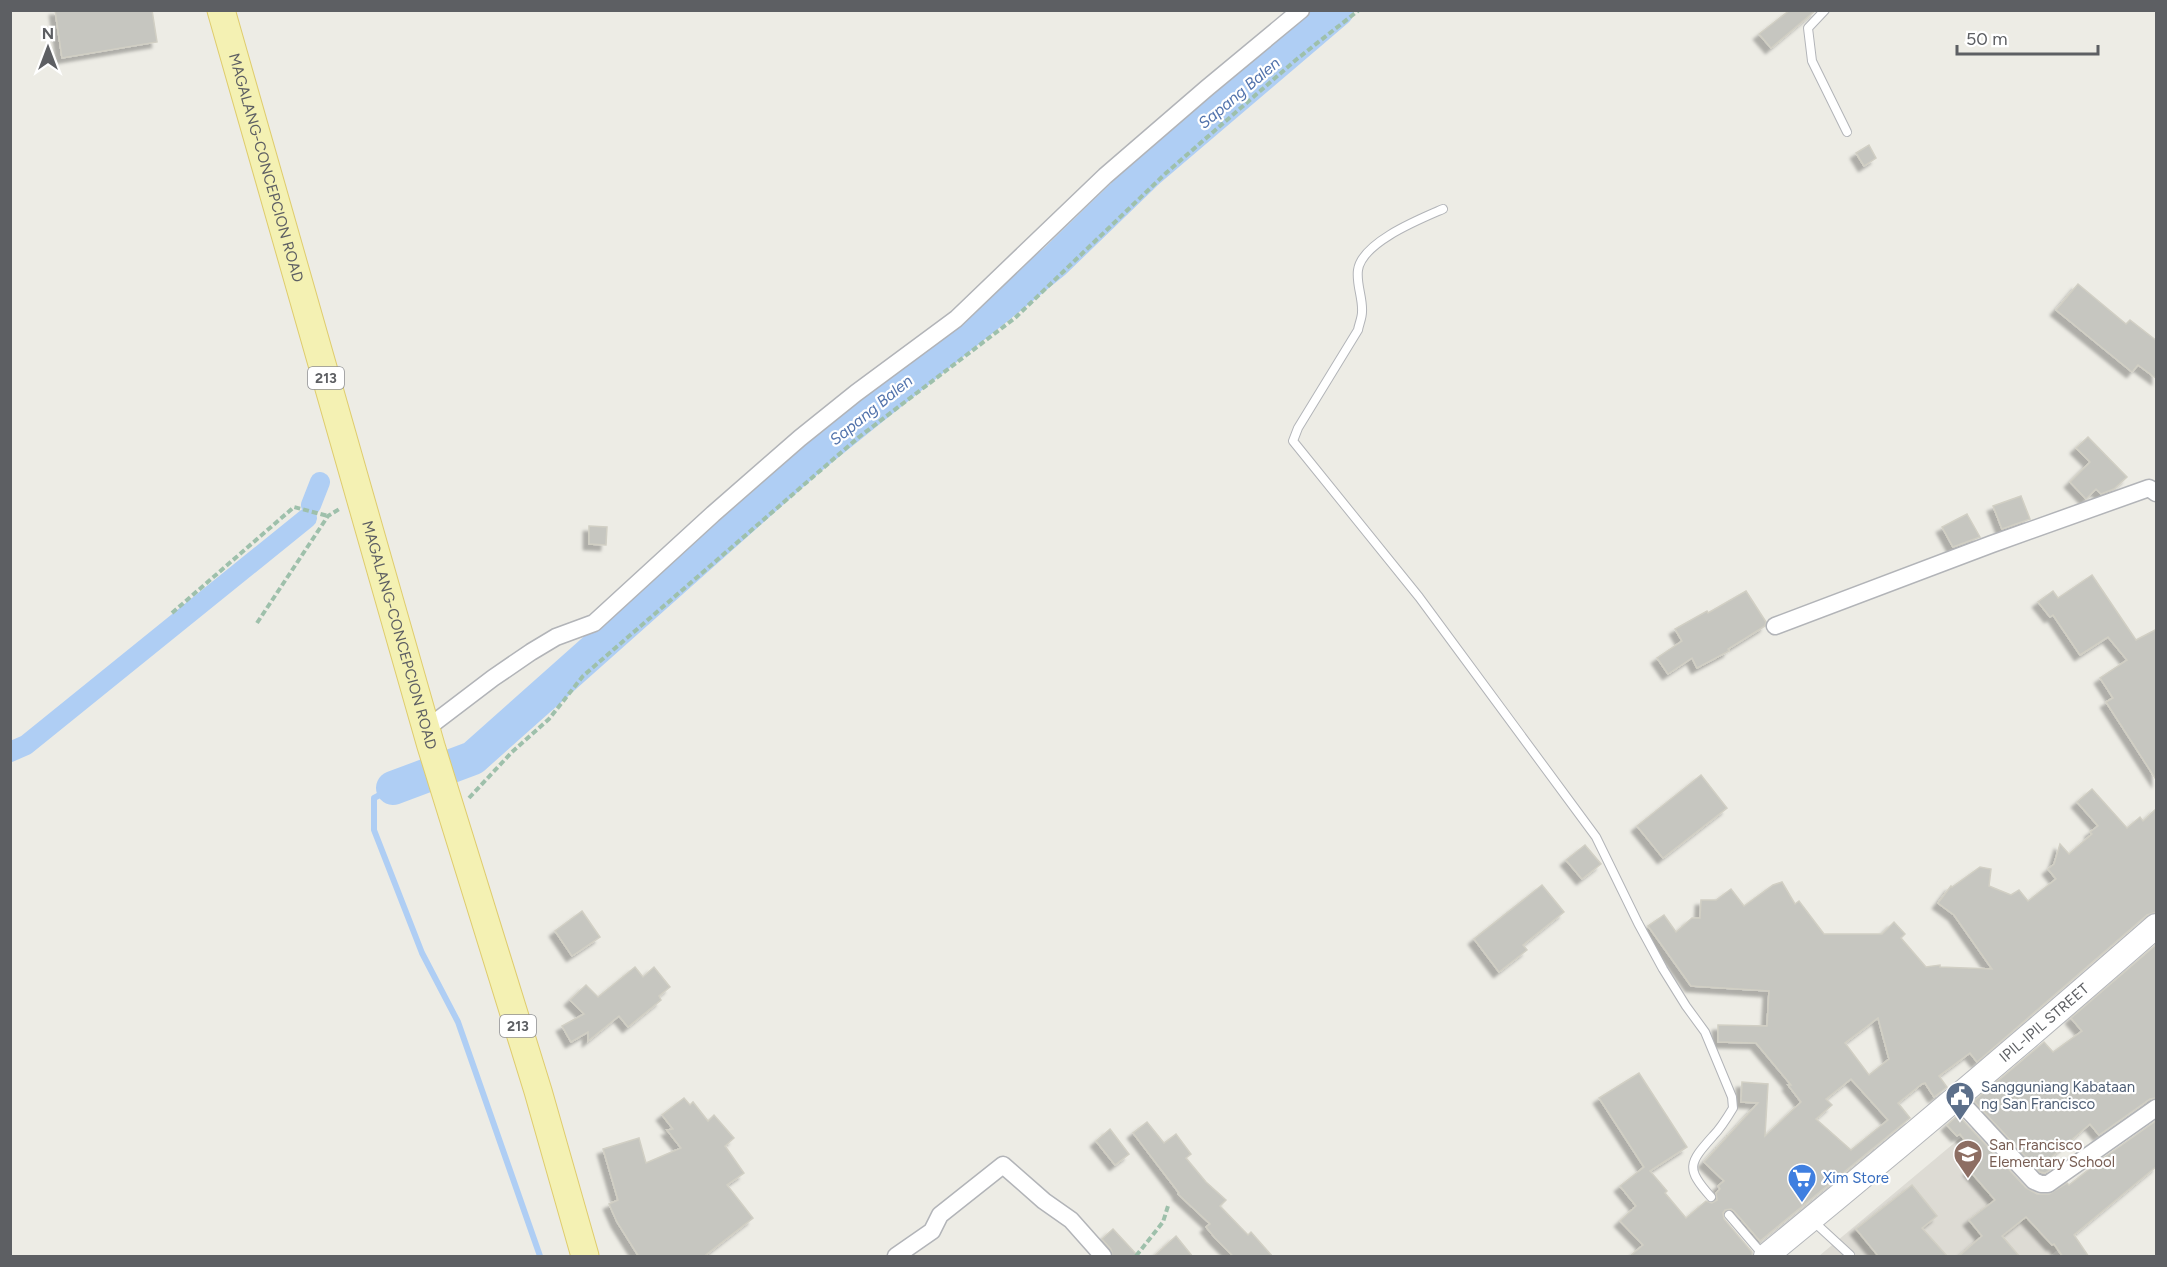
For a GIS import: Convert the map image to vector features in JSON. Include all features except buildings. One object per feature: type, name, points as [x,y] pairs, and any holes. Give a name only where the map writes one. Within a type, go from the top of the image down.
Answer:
[{"type":"main road","name":"MAGALANG-CONCEPCION ROAD","points":[[221,10],[428,737],[538,1091],[585,1257]]},
{"type":"street","points":[[428,737],[493,678],[556,636],[594,623],[697,528],[800,438],[856,393],[956,320],[1105,176],[1301,10]]},
{"type":"street","points":[[1775,626],[1992,544],[2149,488],[2157,493]]},
{"type":"street","name":"IPIL-IPIL STREET","points":[[1765,1257],[2005,1058],[2157,926]]},
{"type":"street","points":[[1956,1097],[2034,1181],[2041,1184],[2048,1184],[2157,1108]]},
{"type":"street","points":[[896,1257],[932,1231],[940,1215],[1003,1165],[1044,1201],[1071,1220],[1103,1257]]},
{"type":"lane","points":[[1825,10],[1808,28],[1812,61],[1847,132]]},
{"type":"lane","points":[[1443,209],[1416,220],[1363,255],[1358,269],[1362,313],[1358,330],[1298,428],[1293,441],[1419,597],[1596,837],[1638,924],[1663,969],[1705,1032],[1732,1098],[1733,1108],[1721,1127],[1696,1154],[1693,1168],[1696,1180],[1711,1197]]},
{"type":"lane","points":[[1729,1215],[1765,1257]]},
{"type":"lane","points":[[1811,1219],[1850,1255]]},
{"type":"path","points":[[449,806],[549,718],[583,676],[859,436],[1015,318],[1166,173],[1297,59],[1359,10]]},
{"type":"path","points":[[258,623],[328,516],[359,495]]},
{"type":"path","points":[[172,613],[294,507],[328,516]]},
{"type":"path","points":[[1136,1257],[1163,1222],[1168,1206]]},
{"type":"shaded area","name":"San Francisco Elementary School","points":[[1977,1124],[2075,1235],[2050,1256],[1819,1256]]},
{"type":"waterway","name":"Sapang Balen","points":[[393,788],[473,758],[808,460],[1054,262],[1148,171],[1337,10]]},
{"type":"waterway","points":[[311,505],[320,482]]},
{"type":"waterway","points":[[10,752],[26,745],[307,518]]},
{"type":"waterway","points":[[393,788],[374,798],[374,830],[422,953],[458,1022],[540,1256]]},
{"type":"place","name":"Sangguniang Kabataan ng San Francisco","points":[[1960,1122]]},
{"type":"place","name":"San Francisco Elementary School","points":[[1968,1180]]},
{"type":"place","name":"Xim Store","points":[[1802,1204]]}]
